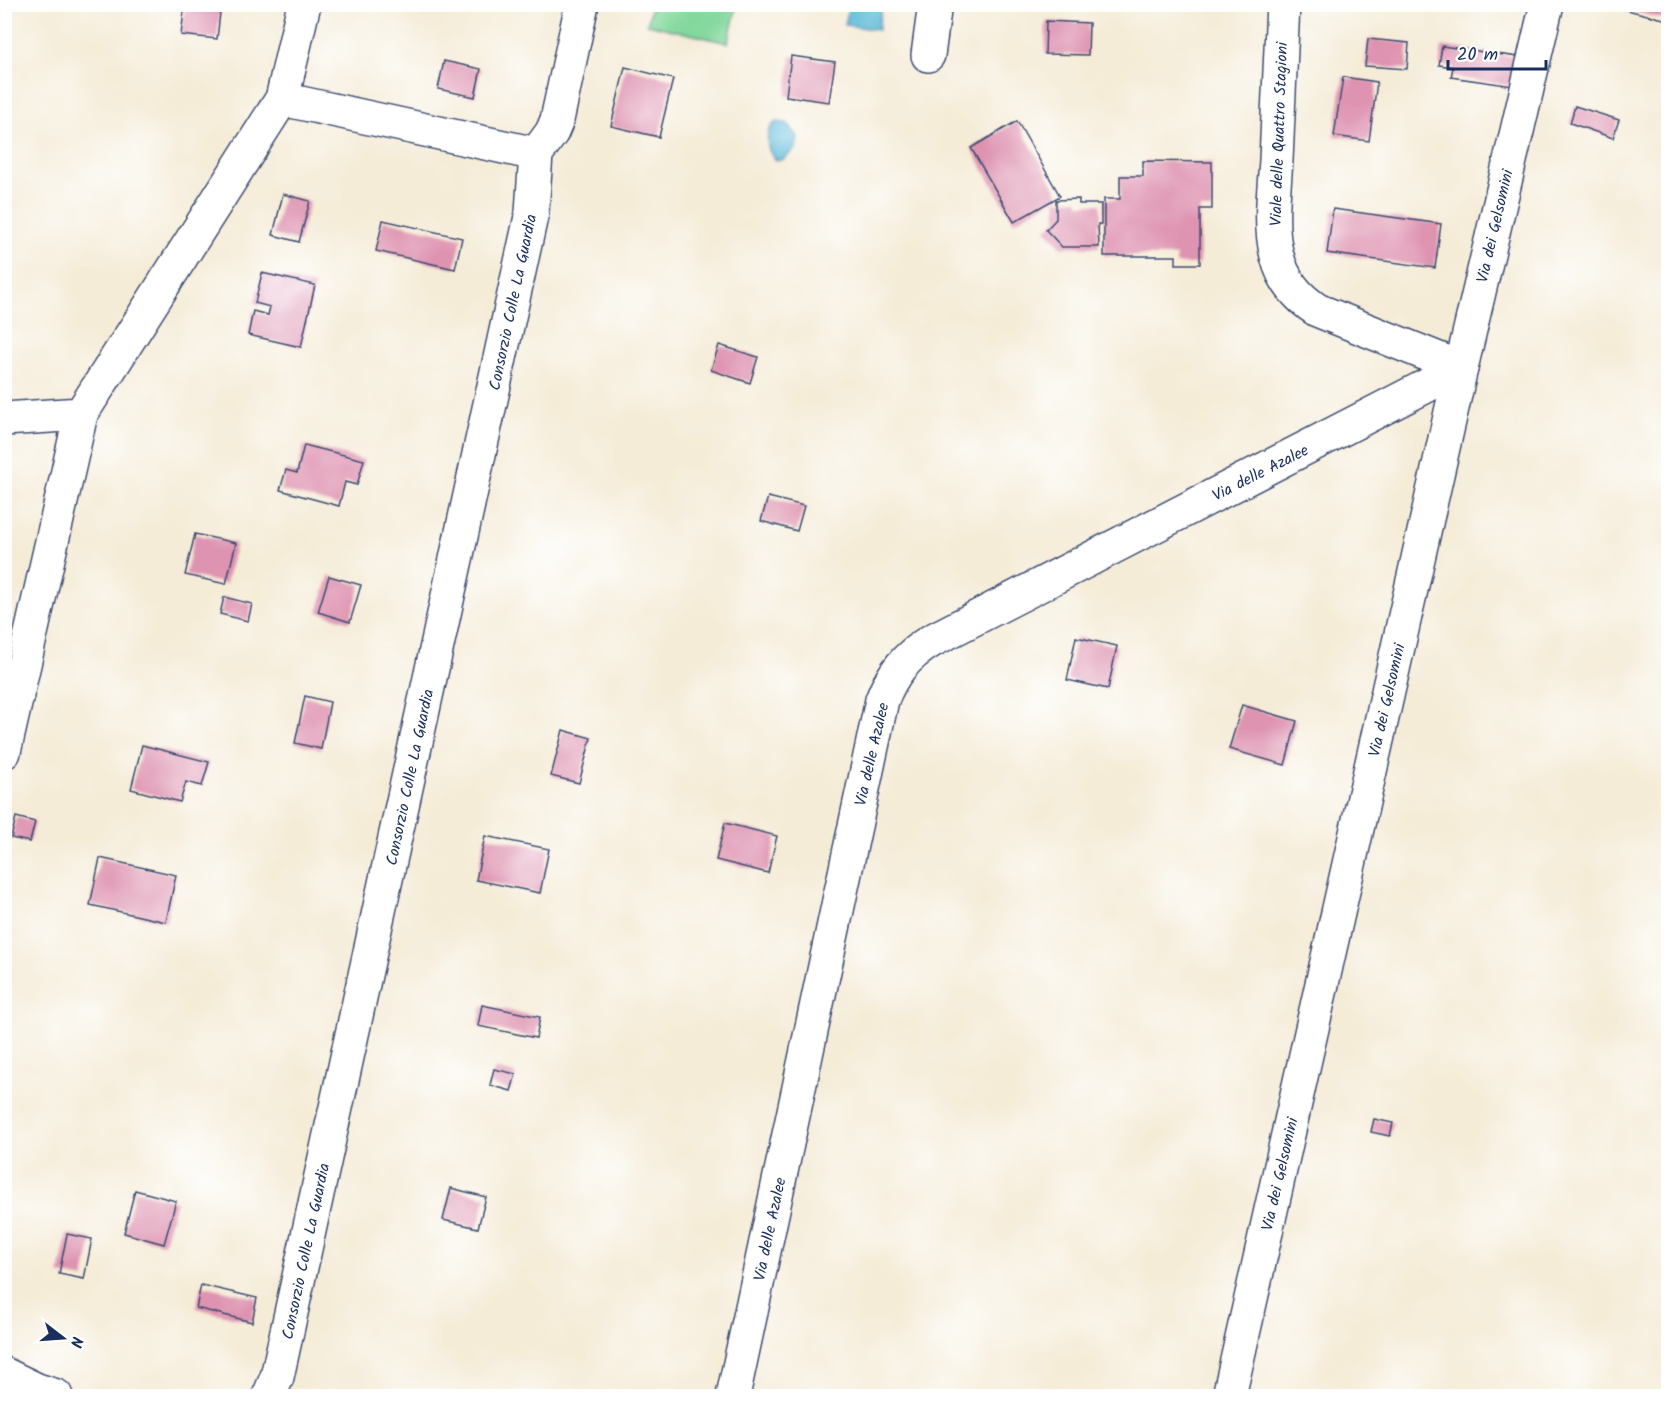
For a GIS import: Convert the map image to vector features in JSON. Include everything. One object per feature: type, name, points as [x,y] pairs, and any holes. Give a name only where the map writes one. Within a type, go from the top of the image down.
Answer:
[{"type":"street","points":[[4,752],[81,414],[282,99],[304,4]]},
{"type":"street","points":[[282,99],[536,154],[552,132],[556,120],[582,4]]},
{"type":"street","points":[[928,55],[935,4]]},
{"type":"street","name":"Viale delle Quattro Stagioni","points":[[1283,4],[1274,195],[1275,243],[1282,270],[1295,292],[1317,310],[1461,368]]},
{"type":"street","name":"Via dei Gelsomini","points":[[1229,1396],[1461,368],[1547,4]]},
{"type":"street","name":"Consorzio Colle La Guardia","points":[[269,1396],[277,1377],[532,212],[536,154]]},
{"type":"street","name":"Via delle Azalee","points":[[733,1396],[882,700],[900,666],[931,642],[1461,368]]},
{"type":"street","points":[[4,419],[81,414]]},
{"type":"street","points":[[4,1374],[37,1390],[56,1396]]},
{"type":"green space","points":[[652,5],[737,5],[728,43],[647,24]]},
{"type":"water","points":[[849,5],[882,5],[878,30],[845,25]]},
{"type":"water","points":[[776,122],[787,123],[798,137],[796,148],[782,160],[776,160],[772,156],[767,141],[769,130]]},
{"type":"building","points":[[185,4],[221,4],[217,39],[181,35]]},
{"type":"building","points":[[1668,4],[1668,20],[1606,5]]},
{"type":"building","points":[[1046,21],[1089,23],[1088,55],[1045,54]]},
{"type":"building","points":[[1368,39],[1409,43],[1407,69],[1365,66]]},
{"type":"building","points":[[1442,46],[1518,57],[1513,86],[1451,77],[1453,67],[1439,65]]},
{"type":"building","points":[[791,56],[835,62],[829,102],[786,96]]},
{"type":"building","points":[[444,61],[481,69],[475,97],[438,89]]},
{"type":"building","points":[[625,67],[673,79],[659,137],[611,126]]},
{"type":"building","points":[[1343,77],[1377,82],[1369,141],[1334,136]]},
{"type":"building","points":[[1575,106],[1619,120],[1613,138],[1570,123]]},
{"type":"building","points":[[1017,121],[1060,196],[1014,222],[971,148]]},
{"type":"building","points":[[1143,161],[1212,162],[1212,209],[1200,209],[1200,264],[1176,264],[1176,256],[1104,256],[1104,199],[1120,199],[1120,176],[1143,176]]},
{"type":"building","points":[[283,194],[310,201],[299,242],[273,235]]},
{"type":"building","points":[[1079,199],[1079,204],[1101,204],[1101,224],[1098,224],[1099,247],[1062,247],[1046,230],[1056,219],[1056,200]]},
{"type":"building","points":[[1333,209],[1441,224],[1435,268],[1327,253]]},
{"type":"building","points":[[383,220],[462,238],[455,269],[376,251]]},
{"type":"building","points":[[262,273],[315,285],[301,347],[248,335],[253,311],[268,315],[270,307],[255,303]]},
{"type":"building","points":[[719,345],[758,357],[750,383],[711,370]]},
{"type":"building","points":[[304,445],[364,460],[357,485],[345,482],[339,506],[280,490],[286,470],[297,473]]},
{"type":"building","points":[[768,497],[804,506],[797,531],[761,521]]},
{"type":"building","points":[[195,534],[236,543],[226,584],[185,575]]},
{"type":"building","points":[[329,576],[361,585],[350,622],[318,612]]},
{"type":"building","points":[[224,597],[252,604],[248,621],[220,614]]},
{"type":"building","points":[[4,634],[23,638],[16,668],[5,665]]},
{"type":"building","points":[[1076,637],[1117,646],[1108,689],[1067,680]]},
{"type":"building","points":[[305,696],[330,702],[321,749],[295,743]]},
{"type":"building","points":[[1242,705],[1297,721],[1285,765],[1229,749]]},
{"type":"building","points":[[563,730],[591,738],[579,783],[551,776]]},
{"type":"building","points":[[142,745],[209,762],[202,786],[186,782],[180,802],[131,789]]},
{"type":"building","points":[[16,817],[35,822],[30,842],[11,838]]},
{"type":"building","points":[[725,823],[777,836],[768,873],[716,860]]},
{"type":"building","points":[[485,836],[549,849],[540,893],[476,880]]},
{"type":"building","points":[[100,858],[176,875],[166,922],[90,905]]},
{"type":"building","points":[[482,1005],[540,1017],[536,1038],[478,1026]]},
{"type":"building","points":[[494,1069],[516,1074],[511,1091],[490,1085]]},
{"type":"building","points":[[1374,1119],[1393,1123],[1390,1136],[1371,1132]]},
{"type":"building","points":[[451,1188],[486,1197],[478,1228],[443,1220]]},
{"type":"building","points":[[135,1190],[176,1201],[164,1244],[124,1233]]},
{"type":"building","points":[[67,1234],[92,1239],[84,1279],[59,1274]]},
{"type":"building","points":[[201,1285],[257,1298],[252,1322],[196,1308]]}]
